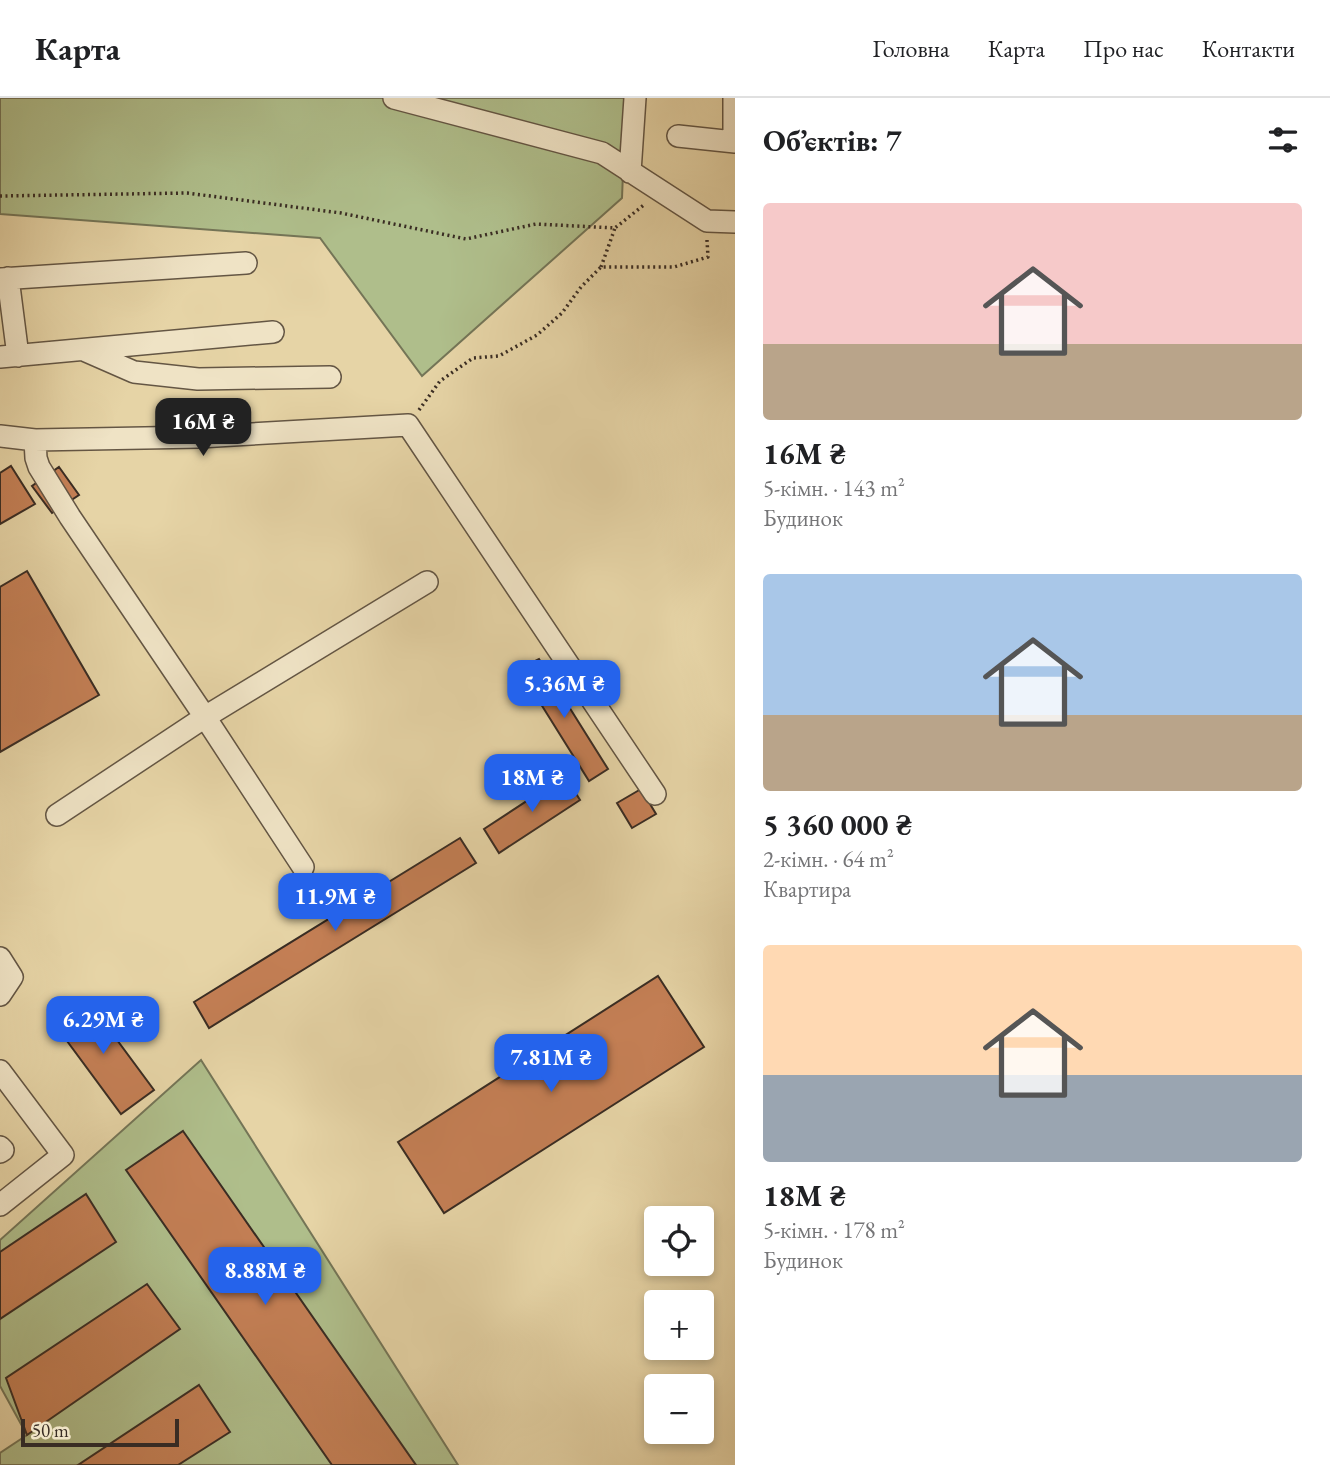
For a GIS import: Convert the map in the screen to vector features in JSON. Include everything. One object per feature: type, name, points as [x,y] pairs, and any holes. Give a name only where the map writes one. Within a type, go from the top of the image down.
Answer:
[{"type":"street","points":[[394,98],[602,153],[707,221],[735,222]]},
{"type":"street","points":[[630,172],[635,98]]},
{"type":"street","points":[[678,136],[734,141],[734,98]]},
{"type":"street","points":[[246,263],[4,278],[9,356],[273,332]]},
{"type":"street","points":[[85,350],[134,372],[198,379],[330,377]]},
{"type":"street","points":[[0,436],[35,440],[199,438],[408,425],[656,794]]},
{"type":"street","points":[[35,440],[39,467],[303,867]]},
{"type":"street","points":[[57,815],[205,717],[427,582]]},
{"type":"street","points":[[0,958],[12,977],[0,995]]},
{"type":"street","points":[[0,1071],[62,1155],[0,1205]]},
{"type":"path","points":[[408,425],[440,381],[473,358],[499,356],[537,335],[562,313],[581,287],[601,267],[615,228],[661,191]]},
{"type":"path","points":[[0,196],[187,192],[341,213],[466,239],[536,223],[615,228]]},
{"type":"path","points":[[601,267],[674,267],[708,257],[707,221]]},
{"type":"green space","points":[[0,98],[626,98],[622,198],[422,376],[320,238],[0,214]]},
{"type":"green space","points":[[201,1060],[458,1465],[0,1465],[0,1453],[27,1435],[0,1386],[0,1240]]},
{"type":"building","points":[[11,466],[35,504],[0,524],[0,473]]},
{"type":"building","points":[[59,467],[79,495],[52,513],[32,486]]},
{"type":"building","points":[[27,571],[99,695],[0,752],[0,587]]},
{"type":"building","points":[[539,659],[608,769],[589,781],[519,669]]},
{"type":"building","points":[[565,776],[580,800],[499,853],[484,829]]},
{"type":"building","points":[[641,789],[656,814],[632,828],[617,803]]},
{"type":"building","points":[[460,838],[476,863],[209,1028],[194,1002]]},
{"type":"building","points":[[658,976],[704,1047],[444,1213],[398,1142]]},
{"type":"building","points":[[86,998],[154,1090],[121,1114],[53,1022]]},
{"type":"building","points":[[183,1131],[416,1465],[332,1465],[126,1170]]},
{"type":"building","points":[[86,1194],[116,1242],[0,1319],[0,1252]]},
{"type":"building","points":[[147,1284],[180,1329],[27,1435],[6,1378]]},
{"type":"building","points":[[199,1385],[230,1432],[178,1465],[78,1465]]}]
